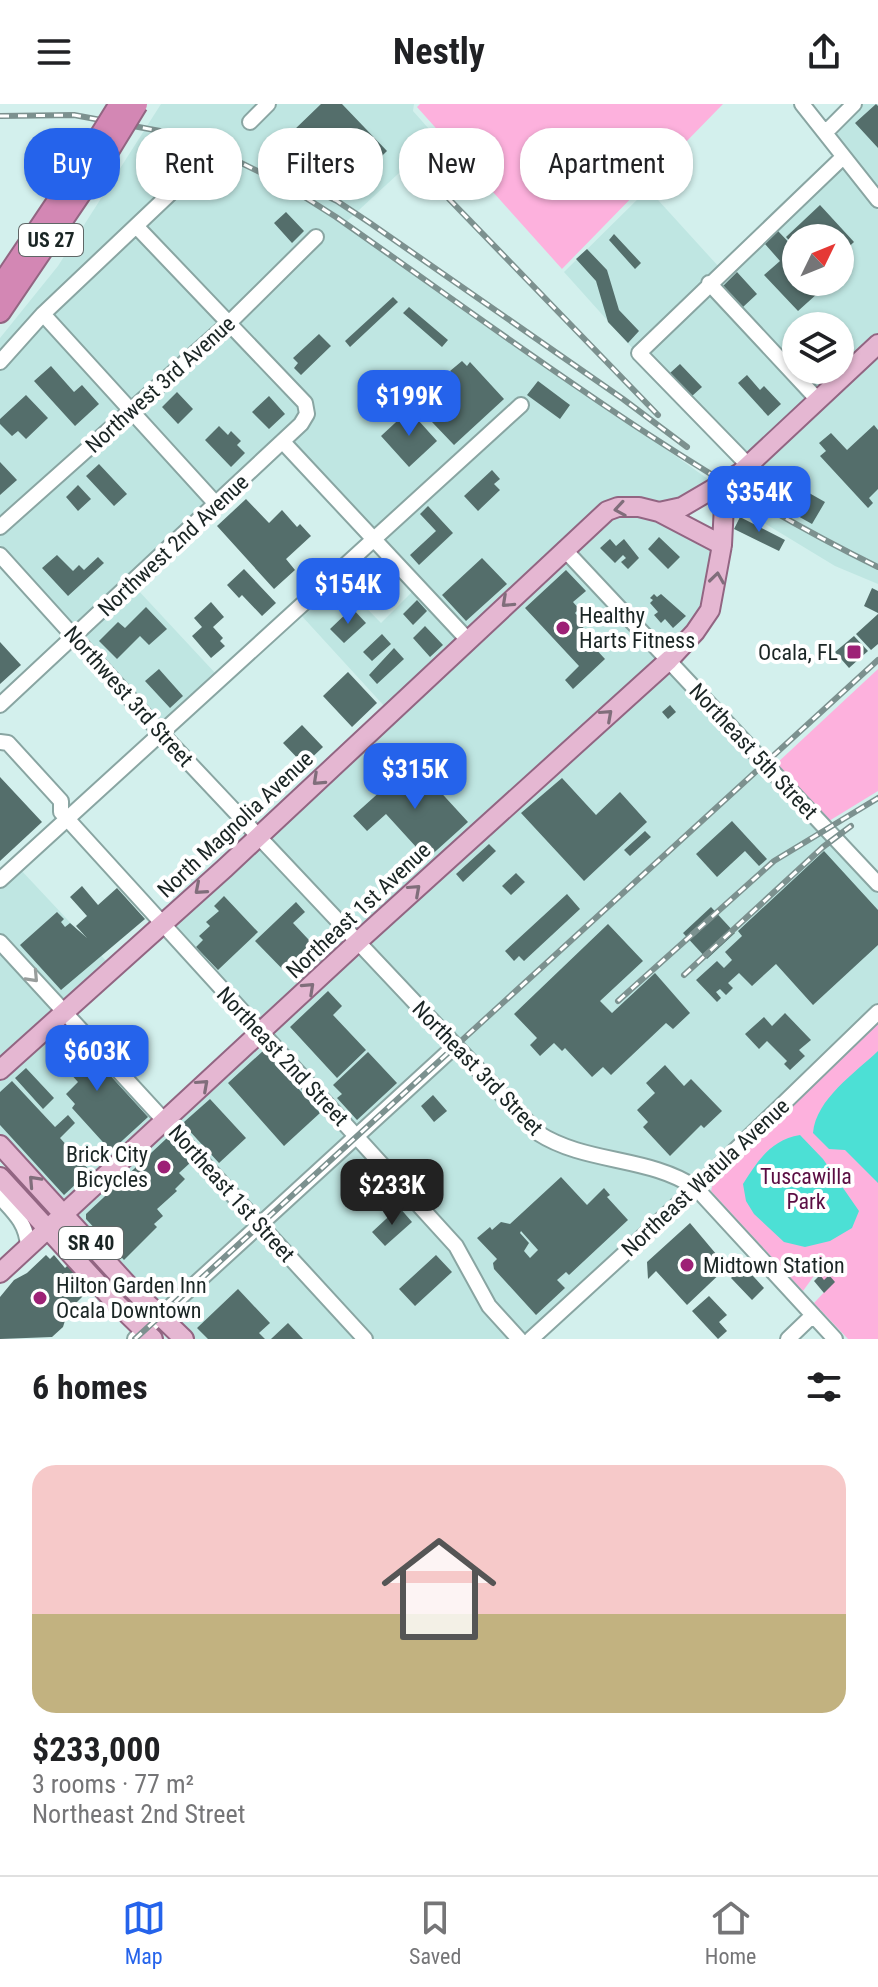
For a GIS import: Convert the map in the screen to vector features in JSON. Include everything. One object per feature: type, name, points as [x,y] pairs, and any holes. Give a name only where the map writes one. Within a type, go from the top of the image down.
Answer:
[{"type":"highway","name":"US 27","points":[[109,128],[120,104]]},
{"type":"highway","name":"US 27","points":[[119,128],[137,104]]},
{"type":"highway","name":"US 27","points":[[0,287],[65,200]]},
{"type":"highway","name":"US 27","points":[[0,312],[70,200]]},
{"type":"main road","name":"North Magnolia Avenue","points":[[0,1070],[258,837],[607,511],[618,507],[639,507],[659,512],[682,507],[745,470],[878,344]]},
{"type":"main road","name":"Northeast 1st Avenue","points":[[0,1273],[357,942],[669,660],[695,632],[710,610],[722,545],[724,505],[745,470]]},
{"type":"main road","points":[[659,512],[722,545]]},
{"type":"main road","name":"SR 40","points":[[0,1145],[184,1339]]},
{"type":"main road","name":"SR 40","points":[[0,1177],[144,1336]]},
{"type":"street","points":[[250,122],[268,104]]},
{"type":"street","points":[[802,104],[878,200]]},
{"type":"street","points":[[825,133],[854,104]]},
{"type":"street","points":[[745,470],[639,353],[842,158]]},
{"type":"street","points":[[0,362],[43,314],[164,200]]},
{"type":"street","points":[[137,227],[229,323]]},
{"type":"street","name":"Northwest 3rd Avenue","points":[[0,527],[131,413],[316,237]]},
{"type":"street","points":[[709,283],[818,400]]},
{"type":"street","points":[[43,314],[217,505]]},
{"type":"street","name":"Northwest 2nd Avenue","points":[[0,705],[217,505],[283,442],[307,414],[305,403],[229,323]]},
{"type":"street","points":[[0,880],[521,405]]},
{"type":"street","points":[[283,442],[467,639]]},
{"type":"street","name":"Northeast 5th Street","points":[[564,549],[878,884]]},
{"type":"street","name":"Northwest 3rd Street","points":[[0,555],[258,837]]},
{"type":"street","name":"Northeast 2nd Street","points":[[0,742],[8,743],[61,801],[61,812],[67,819],[456,1246],[489,1306],[519,1339]]},
{"type":"street","name":"Northeast 3rd Street","points":[[258,837],[538,1133],[557,1146],[677,1175],[696,1188],[835,1339]]},
{"type":"street","name":"Northeast 1st Street","points":[[0,942],[365,1339]]},
{"type":"street","name":"Northeast Watula Avenue","points":[[531,1339],[696,1188],[878,1012]]},
{"type":"street","points":[[144,1336],[160,1316],[455,1046]]},
{"type":"street","points":[[0,1197],[21,1220],[27,1233],[28,1247]]},
{"type":"street","points":[[788,1339],[813,1315]]},
{"type":"shaded area","points":[[161,104],[260,104],[241,122],[249,130],[276,104],[414,104],[413,111],[428,128],[399,128],[399,173],[383,188],[383,128],[258,128],[258,200],[370,200],[347,221],[712,482],[697,492],[660,506],[619,501],[468,631],[381,539],[529,405],[521,397],[374,531],[291,441],[314,418],[315,412],[238,322],[324,236],[316,229],[230,315],[146,226],[173,200],[242,200],[242,128],[146,128]]},
{"type":"shaded area","points":[[861,104],[878,104],[878,190],[832,133]]},
{"type":"shaded area","points":[[136,143],[136,200],[157,200],[0,354],[0,338],[58,266],[100,200],[120,200],[120,168]]},
{"type":"shaded area","points":[[841,166],[878,210],[878,336],[854,359],[854,312],[782,312],[782,352],[718,283]]},
{"type":"shaded area","points":[[637,200],[658,200],[719,267],[634,350],[564,272]]},
{"type":"shaded area","points":[[136,235],[221,323],[132,404],[52,314]]},
{"type":"shaded area","points":[[709,292],[782,371],[782,384],[794,384],[810,401],[750,457],[647,352]]},
{"type":"shaded area","points":[[43,323],[122,413],[0,520],[0,371]]},
{"type":"shaded area","points":[[228,331],[299,407],[301,414],[218,497],[139,413]]},
{"type":"shaded area","points":[[878,352],[878,584],[835,566],[731,503],[744,478],[844,384],[854,384],[854,375]]},
{"type":"shaded area","points":[[812,384],[827,384],[819,392]]},
{"type":"shaded area","points":[[130,421],[208,506],[76,628],[0,545],[0,534]]},
{"type":"shaded area","points":[[618,513],[653,517],[715,549],[705,608],[669,651],[573,549]]},
{"type":"shaded area","points":[[563,557],[660,660],[358,934],[266,837]]},
{"type":"shaded area","points":[[338,579],[381,623],[413,591],[459,639],[386,708],[300,614]]},
{"type":"shaded area","points":[[136,588],[217,675],[162,725],[84,636]]},
{"type":"shaded area","points":[[668,668],[878,894],[878,1005],[696,1180],[679,1169],[561,1140],[543,1129],[366,942]]},
{"type":"shaded area","points":[[257,845],[349,943],[261,1025],[170,924]]},
{"type":"shaded area","points":[[20,869],[109,964],[67,1004],[0,933],[0,887]]},
{"type":"shaded area","points":[[0,951],[57,1012],[0,1063]]},
{"type":"shaded area","points":[[356,951],[447,1047],[358,1128],[269,1033]]},
{"type":"shaded area","points":[[65,1020],[157,1119],[64,1206],[0,1136],[0,1078]]},
{"type":"shaded area","points":[[260,1041],[349,1136],[262,1216],[173,1119]]},
{"type":"shaded area","points":[[454,1055],[534,1138],[554,1151],[669,1179],[686,1189],[525,1336],[494,1302],[461,1241],[366,1136]]},
{"type":"shaded area","points":[[164,1127],[253,1224],[161,1308],[72,1214]]},
{"type":"shaded area","points":[[357,1144],[451,1249],[511,1339],[374,1339],[269,1224]]},
{"type":"shaded area","points":[[260,1232],[357,1339],[193,1339],[169,1316]]},
{"type":"green space","points":[[420,104],[723,104],[693,135],[693,128],[520,128],[520,200],[629,200],[562,269],[500,200],[504,200],[504,128],[436,128],[417,107]]},
{"type":"green space","points":[[878,669],[878,791],[829,821],[776,764]]},
{"type":"green space","name":"Tuscawilla Park","points":[[878,1022],[878,1339],[848,1339],[814,1303],[829,1287],[816,1273],[803,1291],[711,1191],[714,1179]]},
{"type":"water","points":[[878,1051],[878,1183],[845,1150],[829,1149],[813,1133],[821,1109],[829,1098]]},
{"type":"water","points":[[800,1135],[823,1159],[859,1211],[852,1228],[830,1241],[805,1247],[784,1242],[754,1214],[746,1201],[743,1184],[773,1146]]},
{"type":"building","points":[[321,104],[342,104],[365,128],[296,128]]},
{"type":"building","points":[[876,104],[878,106],[878,148],[855,123]]},
{"type":"building","points":[[820,205],[837,224],[800,224]]},
{"type":"building","points":[[286,212],[304,231],[292,243],[274,223]]},
{"type":"building","points":[[778,231],[782,235],[782,294],[764,275],[780,261],[765,244]]},
{"type":"building","points":[[614,234],[641,263],[635,269],[609,240]]},
{"type":"building","points":[[587,249],[607,270],[619,310],[639,331],[628,343],[608,322],[596,281],[576,259]]},
{"type":"building","points":[[737,272],[757,294],[743,307],[723,286]]},
{"type":"building","points":[[784,296],[815,296],[798,311]]},
{"type":"building","points":[[393,297],[398,302],[350,347],[345,341]]},
{"type":"building","points":[[409,307],[448,340],[442,347],[403,313]]},
{"type":"building","points":[[319,334],[331,346],[301,375],[294,368],[298,363],[293,358]]},
{"type":"building","points":[[462,361],[467,366],[470,362],[504,399],[454,445],[432,422],[439,417],[426,403],[437,393],[432,388],[444,376],[449,381],[455,376],[450,371]]},
{"type":"building","points":[[680,364],[702,387],[692,396],[670,373]]},
{"type":"building","points":[[51,366],[74,392],[82,385],[99,404],[75,426],[34,381]]},
{"type":"building","points":[[747,375],[760,390],[764,386],[781,404],[768,416],[738,383]]},
{"type":"building","points":[[538,381],[570,405],[560,419],[527,395]]},
{"type":"building","points":[[177,392],[193,409],[178,424],[162,407]]},
{"type":"building","points":[[26,395],[48,418],[26,439],[18,431],[12,436],[0,424],[0,419]]},
{"type":"building","points":[[269,396],[285,414],[269,429],[252,412]]},
{"type":"building","points":[[409,410],[437,441],[409,467],[381,436]]},
{"type":"building","points":[[874,425],[878,430],[878,489],[869,498],[873,503],[868,508],[820,456],[826,451],[819,443],[831,433],[847,450]]},
{"type":"building","points":[[219,426],[228,435],[231,431],[241,441],[237,445],[245,453],[231,467],[205,440]]},
{"type":"building","points":[[0,462],[17,480],[0,495]]},
{"type":"building","points":[[99,464],[127,494],[114,506],[86,476]]},
{"type":"building","points":[[780,469],[795,485],[825,502],[812,524],[780,506],[761,486]]},
{"type":"building","points":[[492,470],[500,479],[494,484],[500,490],[478,511],[464,496]]},
{"type":"building","points":[[78,485],[91,499],[78,511],[66,497]]},
{"type":"building","points":[[246,499],[269,523],[282,510],[297,527],[300,524],[311,536],[286,559],[295,570],[274,589],[217,526]]},
{"type":"building","points":[[428,506],[453,533],[419,565],[410,555],[436,531],[420,514]]},
{"type":"building","points":[[740,517],[785,540],[779,551],[734,529]]},
{"type":"building","points":[[659,537],[680,557],[668,569],[648,549]]},
{"type":"building","points":[[610,539],[616,546],[624,539],[639,558],[628,569],[621,562],[626,558],[623,555],[615,563],[600,548]]},
{"type":"building","points":[[57,555],[73,571],[79,565],[84,570],[98,557],[104,563],[68,596],[42,568]]},
{"type":"building","points":[[482,558],[507,584],[466,621],[442,595]]},
{"type":"building","points":[[381,567],[393,581],[367,605],[354,592]]},
{"type":"building","points":[[244,569],[276,603],[262,616],[242,595],[239,598],[227,585]]},
{"type":"building","name":"Healthy Harts Fitness","points":[[566,570],[586,591],[573,602],[579,609],[575,613],[586,625],[579,631],[605,659],[573,689],[565,680],[579,666],[525,608]]},
{"type":"building","points":[[872,588],[878,591],[878,613],[864,606]]},
{"type":"building","points":[[654,594],[657,597],[661,594],[686,616],[673,628],[665,619],[661,623],[654,615],[658,612],[650,603],[653,600],[650,598]]},
{"type":"building","points":[[417,600],[427,611],[413,625],[403,614]]},
{"type":"building","points":[[211,602],[224,617],[213,627],[223,638],[220,641],[225,646],[211,658],[192,636],[202,627],[194,618]]},
{"type":"building","points":[[146,607],[167,629],[149,645],[140,636],[117,659],[99,641],[118,622],[125,628]]},
{"type":"building","points":[[352,608],[366,623],[344,643],[330,629]]},
{"type":"building","points":[[878,614],[878,644],[871,650],[856,634]]},
{"type":"building","points":[[425,626],[443,645],[430,657],[413,638]]},
{"type":"building","points":[[382,634],[391,644],[372,661],[363,652]]},
{"type":"building","points":[[854,636],[868,651],[849,668],[835,652]]},
{"type":"building","points":[[0,642],[21,665],[0,684]]},
{"type":"building","points":[[394,648],[404,659],[377,684],[369,675]]},
{"type":"building","points":[[159,669],[183,696],[170,708],[145,681]]},
{"type":"building","points":[[348,672],[377,703],[352,727],[323,696]]},
{"type":"building","points":[[670,705],[676,712],[668,719],[662,712]]},
{"type":"building","points":[[302,725],[323,747],[304,765],[283,743]]},
{"type":"building","points":[[413,762],[468,822],[427,859],[386,814],[367,831],[353,816]]},
{"type":"building","points":[[0,777],[42,822],[0,861]]},
{"type":"building","points":[[562,778],[596,815],[620,792],[647,822],[584,881],[521,813]]},
{"type":"building","points":[[732,821],[767,859],[759,866],[745,851],[717,877],[696,854]]},
{"type":"building","points":[[645,831],[651,837],[630,856],[624,850]]},
{"type":"building","points":[[489,844],[496,851],[463,882],[456,874]]},
{"type":"building","points":[[824,851],[878,910],[878,945],[813,1005],[776,964],[752,986],[739,973],[728,983],[733,988],[726,995],[720,989],[716,992],[721,998],[717,1002],[696,980],[717,961],[724,968],[732,960],[725,952],[742,936],[738,931]]},
{"type":"building","points":[[516,873],[525,882],[511,895],[502,886]]},
{"type":"building","points":[[82,886],[98,905],[117,888],[145,919],[61,990],[20,945],[57,912],[64,919],[61,922],[65,927],[70,923],[87,938],[76,926],[87,916],[70,897]]},
{"type":"building","points":[[567,894],[580,909],[524,961],[519,956],[514,961],[505,951]]},
{"type":"building","points":[[224,896],[258,932],[218,970],[196,947],[203,940],[199,936],[210,926],[206,922],[219,911],[214,906]]},
{"type":"building","points":[[296,902],[305,912],[293,923],[324,956],[296,983],[255,941]]},
{"type":"building","points":[[711,907],[735,933],[707,959],[683,933]]},
{"type":"building","points":[[608,924],[643,961],[600,1001],[612,1013],[655,973],[690,1013],[673,1029],[666,1023],[611,1075],[603,1067],[592,1077],[565,1048],[562,1051],[554,1043],[540,1056],[530,1045],[537,1038],[514,1014]]},
{"type":"building","points":[[328,991],[342,1006],[333,1015],[366,1050],[337,1078],[290,1027]]},
{"type":"building","points":[[785,1013],[811,1040],[799,1050],[805,1056],[790,1070],[784,1064],[787,1061],[767,1041],[759,1049],[745,1034],[764,1017],[772,1026]]},
{"type":"building","points":[[68,1029],[148,1117],[111,1151],[72,1108],[75,1104],[66,1094],[78,1082],[47,1048]]},
{"type":"building","points":[[264,1050],[320,1113],[284,1146],[228,1083]]},
{"type":"building","points":[[368,1052],[397,1083],[357,1120],[337,1098],[342,1094],[333,1085]]},
{"type":"building","points":[[665,1065],[684,1086],[691,1079],[722,1111],[704,1128],[701,1125],[670,1156],[643,1127],[648,1122],[637,1110],[655,1093],[646,1083]]},
{"type":"building","points":[[26,1068],[54,1098],[43,1109],[15,1078]]},
{"type":"building","points":[[12,1081],[55,1127],[68,1115],[75,1123],[60,1138],[90,1171],[64,1195],[0,1125],[0,1092]]},
{"type":"building","points":[[433,1095],[447,1111],[434,1122],[421,1106]]},
{"type":"building","points":[[210,1099],[246,1138],[219,1163],[184,1122]]},
{"type":"building","points":[[167,1138],[190,1163],[179,1173],[185,1179],[157,1209],[163,1216],[154,1224],[157,1227],[124,1260],[86,1219],[86,1214]]},
{"type":"building","points":[[561,1177],[587,1205],[604,1188],[610,1195],[607,1197],[628,1220],[569,1275],[566,1272],[557,1280],[565,1288],[536,1315],[494,1269],[493,1263],[497,1259],[477,1238],[501,1222],[510,1224]],"holes":[[[521,1231],[538,1250],[530,1258],[524,1251],[529,1243]]]},
{"type":"building","points":[[399,1207],[412,1222],[385,1246],[372,1232]]},
{"type":"building","name":"Midtown Station","points":[[690,1223],[727,1267],[687,1305],[656,1271],[648,1279],[647,1262]]},
{"type":"building","name":"Hilton Garden Inn Ocala Downtown","points":[[46,1255],[50,1259],[54,1255],[65,1268],[68,1265],[90,1289],[68,1311],[63,1327],[52,1337],[0,1339],[0,1297],[14,1280],[27,1273]]},
{"type":"building","points":[[436,1255],[452,1272],[415,1306],[399,1289]]},
{"type":"building","points":[[744,1266],[764,1288],[752,1300],[731,1278]]},
{"type":"building","points":[[820,1275],[824,1280],[829,1275],[835,1282],[824,1293],[814,1281]]},
{"type":"building","points":[[238,1289],[270,1323],[259,1333],[265,1339],[208,1339],[197,1328]]},
{"type":"building","points":[[709,1296],[727,1315],[719,1322],[727,1331],[718,1339],[692,1311]]},
{"type":"building","points":[[288,1323],[303,1339],[271,1339]]},
{"type":"railway","points":[[0,116],[74,115],[160,131],[223,154],[284,184],[668,447],[736,490],[878,567]]},
{"type":"railway","points":[[335,200],[623,399],[687,447]]},
{"type":"railway","points":[[450,200],[658,415]]},
{"type":"railway","points":[[135,1339],[878,660]]},
{"type":"railway","points":[[618,1001],[774,861],[878,798]]},
{"type":"railway","points":[[684,975],[823,847],[851,826]]},
{"type":"place","name":"Healthy Harts Fitness","points":[[563,628]]},
{"type":"place","name":"Ocala, FL","points":[[854,652]]},
{"type":"place","name":"Brick City Bicycles","points":[[164,1167]]},
{"type":"place","name":"Midtown Station","points":[[687,1265]]},
{"type":"place","name":"Hilton Garden Inn Ocala Downtown","points":[[40,1298]]}]
